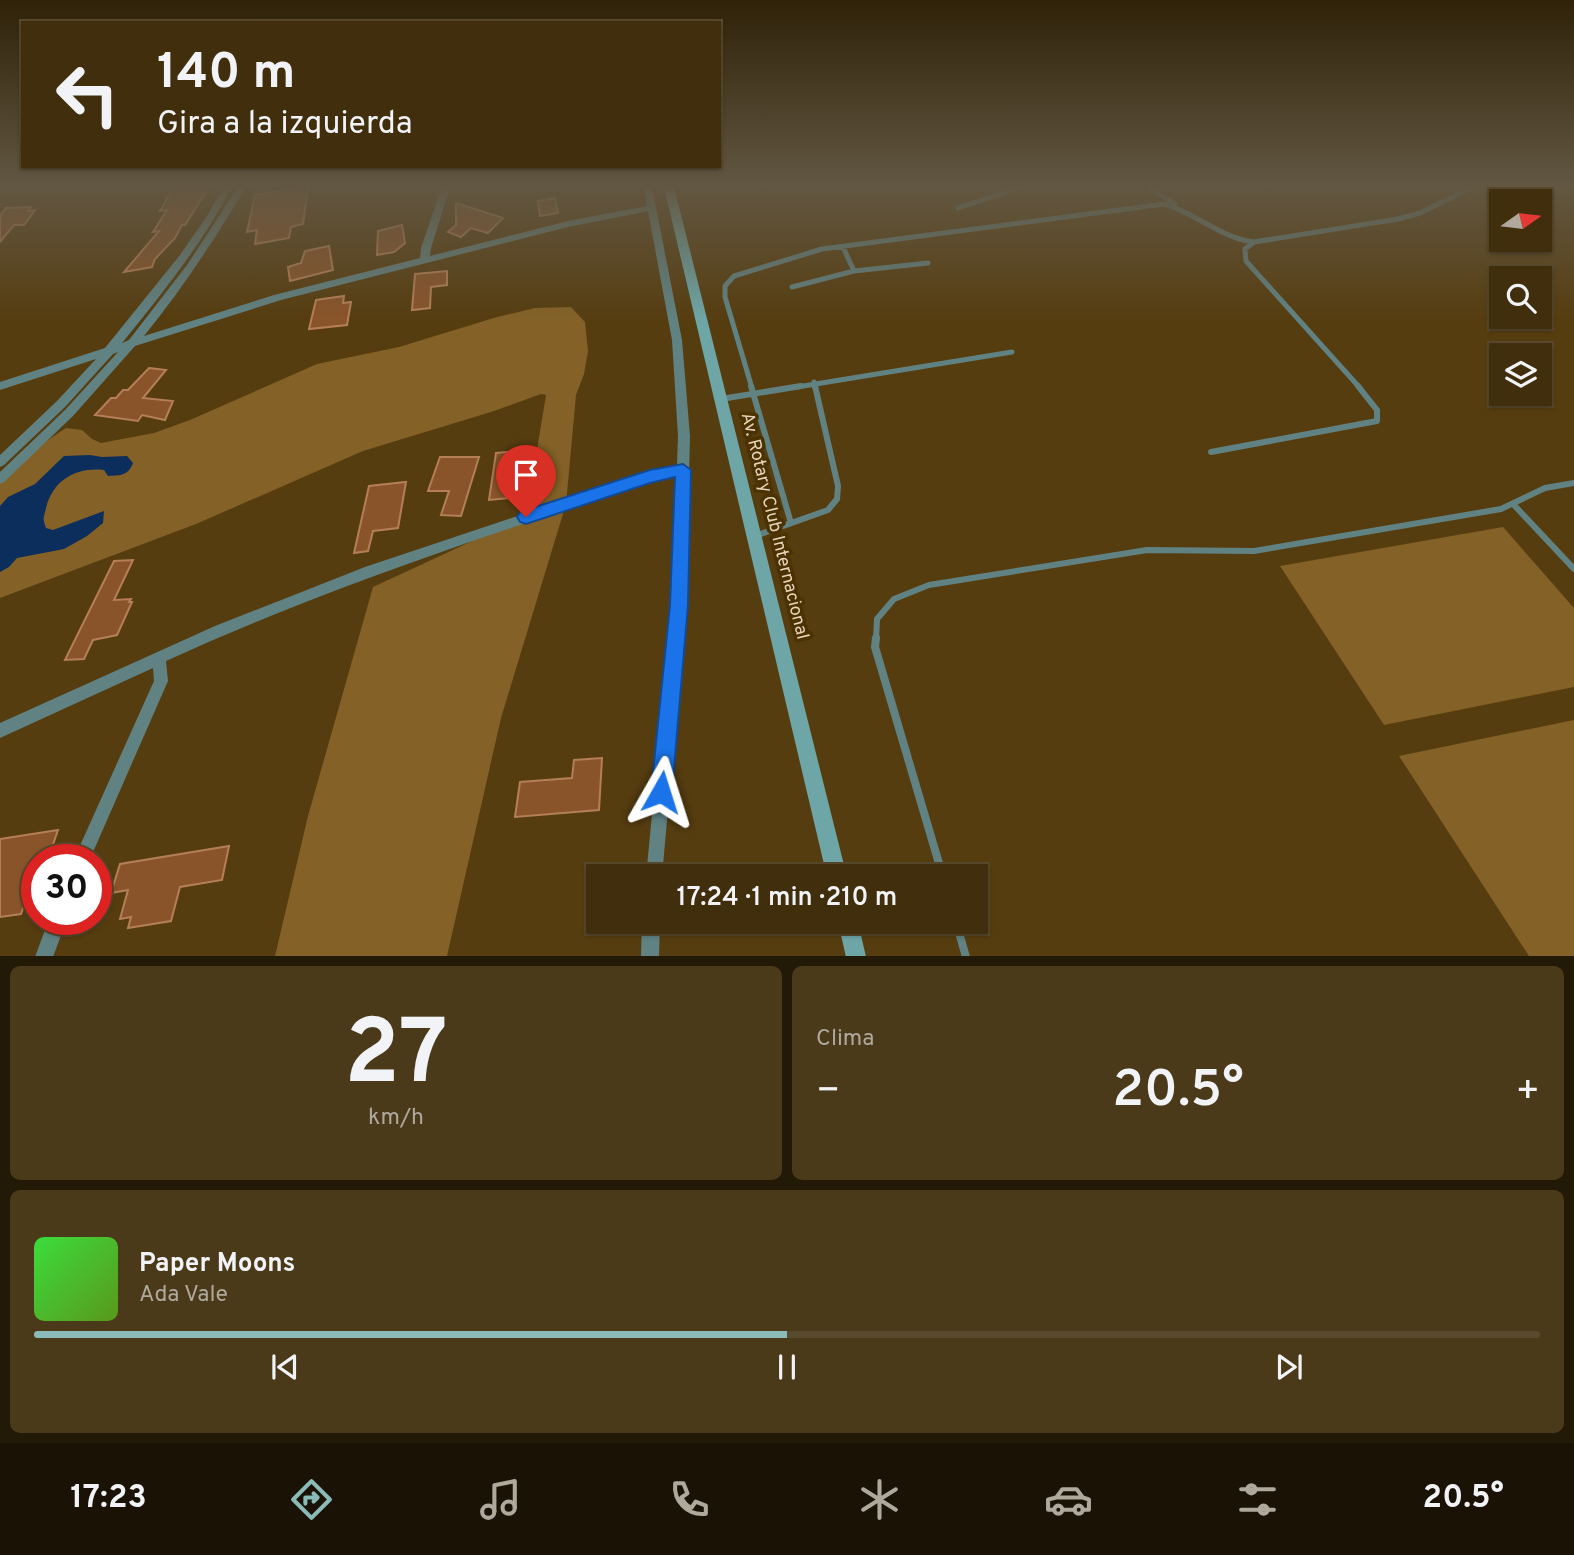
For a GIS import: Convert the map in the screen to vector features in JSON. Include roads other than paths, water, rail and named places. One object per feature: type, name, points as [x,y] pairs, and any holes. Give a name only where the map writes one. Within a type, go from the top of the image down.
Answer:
[{"type":"main road","name":"Av. Rotary Club Internacional","points":[[680,232],[834,864]]},
{"type":"main road","points":[[851,934],[856,956]]},
{"type":"street","points":[[0,462],[48,419],[115,347],[201,232]]},
{"type":"street","points":[[0,479],[54,430],[134,341],[215,232]]},
{"type":"street","points":[[425,259],[432,232]]},
{"type":"street","points":[[0,386],[278,297],[537,232]]},
{"type":"street","points":[[655,864],[679,605],[683,470],[683,412],[677,340],[656,232]]},
{"type":"street","points":[[0,731],[220,630],[370,571],[637,481],[683,470]]},
{"type":"street","points":[[89,844],[161,681],[159,658]]},
{"type":"street","points":[[650,956],[651,934]]},
{"type":"street","points":[[44,956],[52,935]]},
{"type":"lane","points":[[791,523],[725,297],[725,286],[734,276],[822,249],[959,232]]},
{"type":"lane","points":[[1218,232],[1230,239],[1254,242],[1319,232]]},
{"type":"lane","points":[[1211,452],[1377,421],[1377,410],[1360,388],[1246,261],[1245,249],[1254,242]]},
{"type":"lane","points":[[844,247],[854,271]]},
{"type":"lane","points":[[792,287],[854,271],[928,263]]},
{"type":"lane","points":[[721,399],[1012,352]]},
{"type":"lane","points":[[755,537],[828,510],[837,499],[838,486],[814,382]]},
{"type":"lane","points":[[939,864],[875,647],[877,619],[894,599],[929,585],[1147,550],[1182,548],[1222,552],[1254,551],[1514,505],[1545,488],[1574,482]]},
{"type":"lane","points":[[1514,505],[1574,569]]},
{"type":"lane","points":[[959,934],[966,956]]},
{"type":"water","points":[[64,456],[127,456],[133,463],[126,473],[120,475],[108,476],[104,470],[94,470],[67,477],[49,498],[44,522],[46,528],[53,530],[104,511],[103,523],[64,549],[17,558],[0,572],[0,506],[8,497],[35,484]]}]
